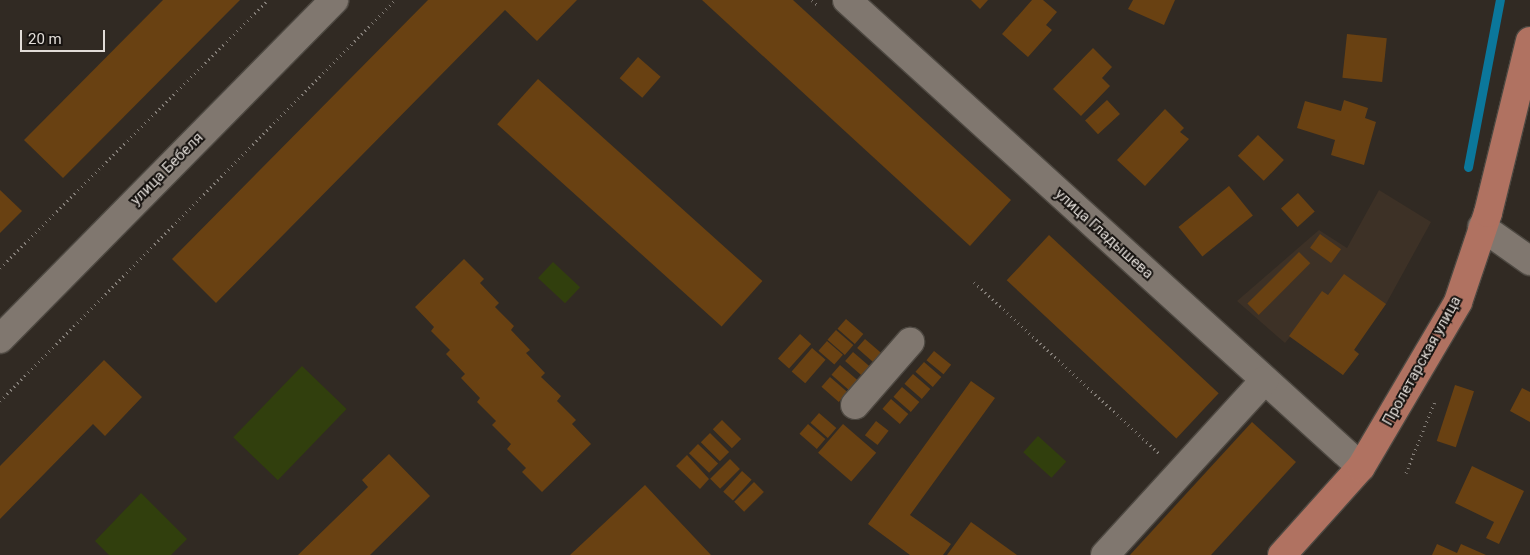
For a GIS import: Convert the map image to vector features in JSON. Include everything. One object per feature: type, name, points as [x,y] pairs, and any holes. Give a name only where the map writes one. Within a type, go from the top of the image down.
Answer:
[{"type":"main road","name":"Пролетарская улица","points":[[1282,555],[1361,467],[1458,302],[1522,104],[1530,41]]},
{"type":"street","name":"улица Бебеля","points":[[0,339],[334,0]]},
{"type":"street","name":"улица Гладышева","points":[[847,0],[1361,467]]},
{"type":"street","points":[[1482,227],[1530,262]]},
{"type":"street","points":[[855,405],[910,342]]},
{"type":"street","points":[[1105,555],[1265,380]]},
{"type":"path","points":[[0,268],[268,0]]},
{"type":"path","points":[[0,401],[395,0]]},
{"type":"path","points":[[974,282],[1181,473]]},
{"type":"shaded area","points":[[1379,190],[1431,222],[1386,304],[1354,349],[1359,354],[1343,375],[1290,337],[1285,343],[1237,301],[1319,230],[1347,248]]},
{"type":"green space","points":[[553,262],[580,287],[565,303],[538,278]]},
{"type":"green space","points":[[302,366],[347,409],[278,480],[233,437]]},
{"type":"green space","points":[[1038,436],[1066,461],[1052,478],[1023,452]]},
{"type":"green space","points":[[141,493],[187,539],[171,555],[109,555],[95,541]]},
{"type":"building","points":[[163,0],[240,0],[63,178],[24,140]]},
{"type":"building","points":[[428,0],[577,0],[537,41],[505,10],[216,303],[172,259]]},
{"type":"building","points":[[702,0],[793,0],[1011,200],[970,246]]},
{"type":"building","points":[[971,0],[988,0],[980,9]]},
{"type":"building","points":[[1032,0],[1043,0],[1057,12],[1046,25],[1052,30],[1028,57],[1002,34]]},
{"type":"building","points":[[1133,0],[1175,0],[1164,25],[1128,9]]},
{"type":"building","points":[[1347,34],[1387,38],[1382,82],[1342,78]]},
{"type":"building","points":[[1093,48],[1112,67],[1102,78],[1110,86],[1081,116],[1053,89]]},
{"type":"building","points":[[638,57],[661,77],[642,98],[620,78]]},
{"type":"building","points":[[538,79],[762,281],[722,326],[497,124]]},
{"type":"building","points":[[1107,100],[1120,114],[1098,134],[1085,120]]},
{"type":"building","points":[[1344,100],[1368,108],[1365,118],[1376,122],[1364,165],[1331,155],[1335,140],[1297,128],[1305,101],[1341,111]]},
{"type":"building","points":[[1165,109],[1184,128],[1180,132],[1189,139],[1145,186],[1117,160]]},
{"type":"building","points":[[1258,135],[1284,160],[1264,181],[1238,156]]},
{"type":"building","points":[[1229,186],[1253,216],[1202,256],[1178,227]]},
{"type":"building","points":[[0,190],[22,211],[0,233]]},
{"type":"building","points":[[1298,193],[1315,212],[1298,227],[1281,208]]},
{"type":"building","points":[[1320,234],[1341,249],[1331,263],[1310,248]]},
{"type":"building","points":[[1049,235],[1219,393],[1176,439],[1007,280]]},
{"type":"building","points":[[1299,252],[1310,263],[1259,315],[1247,304]]},
{"type":"building","points":[[464,259],[484,279],[480,283],[499,303],[495,307],[514,326],[511,330],[530,350],[526,353],[545,373],[541,377],[561,396],[557,401],[576,420],[572,424],[591,444],[542,492],[522,472],[526,468],[507,449],[511,444],[492,425],[496,421],[477,402],[480,398],[461,378],[465,374],[446,354],[450,350],[431,331],[434,327],[415,307]]},
{"type":"building","points":[[1344,274],[1386,304],[1354,350],[1359,354],[1343,375],[1289,336],[1322,291],[1328,295]]},
{"type":"building","points":[[846,319],[863,334],[855,344],[837,329]]},
{"type":"building","points":[[836,330],[853,345],[845,355],[827,340]]},
{"type":"building","points":[[800,334],[811,344],[789,369],[778,359]]},
{"type":"building","points":[[865,339],[882,354],[874,363],[857,348]]},
{"type":"building","points":[[827,341],[843,355],[834,365],[818,351]]},
{"type":"building","points":[[812,348],[826,360],[805,383],[792,371]]},
{"type":"building","points":[[934,351],[951,365],[944,374],[926,360]]},
{"type":"building","points":[[853,352],[870,367],[862,376],[845,361]]},
{"type":"building","points":[[104,360],[142,397],[105,436],[93,424],[0,519],[0,466]]},
{"type":"building","points":[[924,362],[941,377],[933,387],[915,372]]},
{"type":"building","points":[[840,365],[857,380],[849,390],[831,375]]},
{"type":"building","points":[[913,374],[930,389],[922,399],[904,384]]},
{"type":"building","points":[[830,377],[847,392],[839,402],[821,387]]},
{"type":"building","points":[[971,381],[995,398],[910,515],[951,544],[943,555],[910,555],[868,524]]},
{"type":"building","points":[[1455,385],[1474,391],[1456,447],[1437,441]]},
{"type":"building","points":[[902,387],[919,402],[911,412],[893,397]]},
{"type":"building","points":[[1522,388],[1530,392],[1530,422],[1510,411]]},
{"type":"building","points":[[891,399],[908,414],[900,424],[882,409]]},
{"type":"building","points":[[819,413],[836,428],[828,438],[810,423]]},
{"type":"building","points":[[722,420],[741,439],[732,448],[713,429]]},
{"type":"building","points":[[876,421],[889,431],[878,445],[865,435]]},
{"type":"building","points":[[1252,422],[1296,462],[1211,555],[1130,555]]},
{"type":"building","points":[[808,424],[825,439],[817,449],[799,434]]},
{"type":"building","points":[[843,424],[876,453],[851,482],[818,453]]},
{"type":"building","points":[[710,433],[729,452],[720,461],[701,442]]},
{"type":"building","points":[[698,444],[718,463],[709,473],[689,453]]},
{"type":"building","points":[[389,454],[430,496],[370,555],[298,555],[368,487],[362,480]]},
{"type":"building","points":[[687,455],[709,479],[700,489],[676,466]]},
{"type":"building","points":[[730,459],[740,469],[720,489],[710,479]]},
{"type":"building","points":[[1472,466],[1524,491],[1499,544],[1486,538],[1494,522],[1455,503]]},
{"type":"building","points":[[742,471],[752,480],[733,501],[723,492]]},
{"type":"building","points":[[754,482],[764,492],[744,512],[734,502]]},
{"type":"building","points":[[645,485],[711,555],[570,555]]},
{"type":"building","points":[[971,522],[1017,555],[947,555]]},
{"type":"building","points":[[1437,544],[1457,553],[1461,544],[1486,555],[1432,555]]},
{"type":"waterway","points":[[1468,167],[1500,0]]}]
